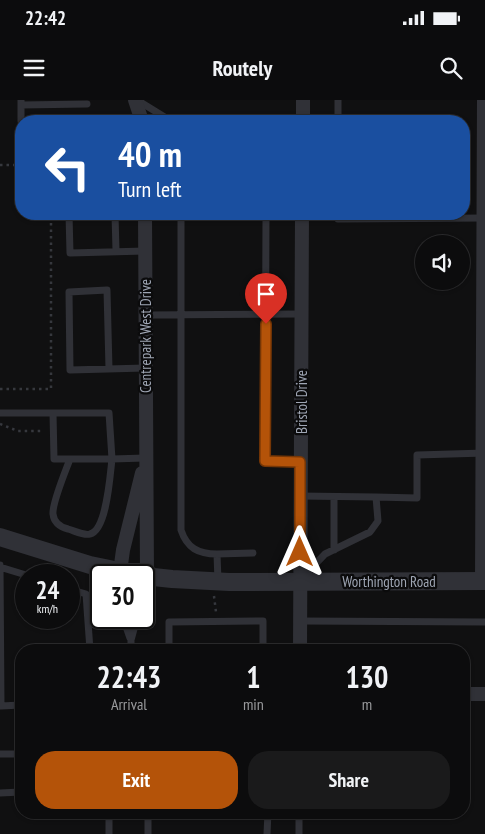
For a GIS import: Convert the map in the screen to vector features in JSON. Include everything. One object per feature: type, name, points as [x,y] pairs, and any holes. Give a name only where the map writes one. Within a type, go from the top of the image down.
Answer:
[{"type":"street","points":[[136,100],[140,115]]},
{"type":"street","points":[[303,100],[303,115]]},
{"type":"street","points":[[483,581],[484,100]]},
{"type":"street","name":"Centrepark West Drive","points":[[144,564],[148,492],[145,458],[145,220]]},
{"type":"street","name":"Bristol Drive","points":[[300,644],[302,220]]},
{"type":"street","name":"Centrepark West Drive","points":[[121,564],[145,458]]},
{"type":"street","name":"Worthington Road","points":[[1,539],[90,565]]},
{"type":"street","name":"Worthington Road","points":[[155,578],[216,588],[301,580],[483,581]]},
{"type":"street","points":[[470,694],[485,694]]},
{"type":"lane","points":[[136,100],[161,115]]},
{"type":"lane","points":[[338,100],[338,115]]},
{"type":"lane","points":[[21,115],[21,102],[87,104]]},
{"type":"lane","points":[[470,218],[484,218]]},
{"type":"lane","points":[[69,220],[70,253],[145,250]]},
{"type":"lane","points":[[115,220],[116,251]]},
{"type":"lane","points":[[181,220],[181,530],[189,546],[205,554],[253,553]]},
{"type":"lane","points":[[266,220],[265,461],[300,462]]},
{"type":"lane","points":[[109,369],[107,290],[69,292],[70,370],[109,369],[145,368]]},
{"type":"lane","points":[[145,315],[302,314]]},
{"type":"lane","points":[[0,413],[110,412],[112,460],[110,486],[101,524],[97,531],[89,534],[62,527],[53,515],[70,459]]},
{"type":"lane","points":[[53,413],[54,459],[112,460],[145,458]]},
{"type":"lane","points":[[300,496],[417,498],[417,455],[484,453]]},
{"type":"lane","points":[[334,497],[334,550]]},
{"type":"lane","points":[[301,580],[325,554],[370,532],[378,521],[376,497]]},
{"type":"lane","points":[[216,588],[217,554]]},
{"type":"lane","points":[[15,571],[0,566],[1,706],[15,705]]},
{"type":"lane","points":[[80,592],[86,594],[90,644]]},
{"type":"lane","points":[[169,644],[169,622],[263,621],[263,644]]},
{"type":"lane","points":[[301,621],[485,622]]},
{"type":"lane","points":[[127,629],[131,640]]},
{"type":"lane","points":[[131,644],[134,629]]},
{"type":"lane","points":[[0,754],[15,754]]},
{"type":"lane","points":[[0,792],[15,792]]},
{"type":"lane","points":[[109,819],[109,834]]},
{"type":"lane","points":[[148,819],[148,834]]},
{"type":"lane","points":[[267,834],[268,819]]},
{"type":"lane","points":[[299,819],[299,834]]},
{"type":"path","points":[[0,165],[15,165]]},
{"type":"path","points":[[0,389],[51,389],[51,220]]},
{"type":"path","points":[[0,424],[18,430],[41,431]]},
{"type":"path","points":[[216,588],[216,612]]},
{"type":"route","points":[[266,324],[265,461],[300,462],[300,552]]}]
